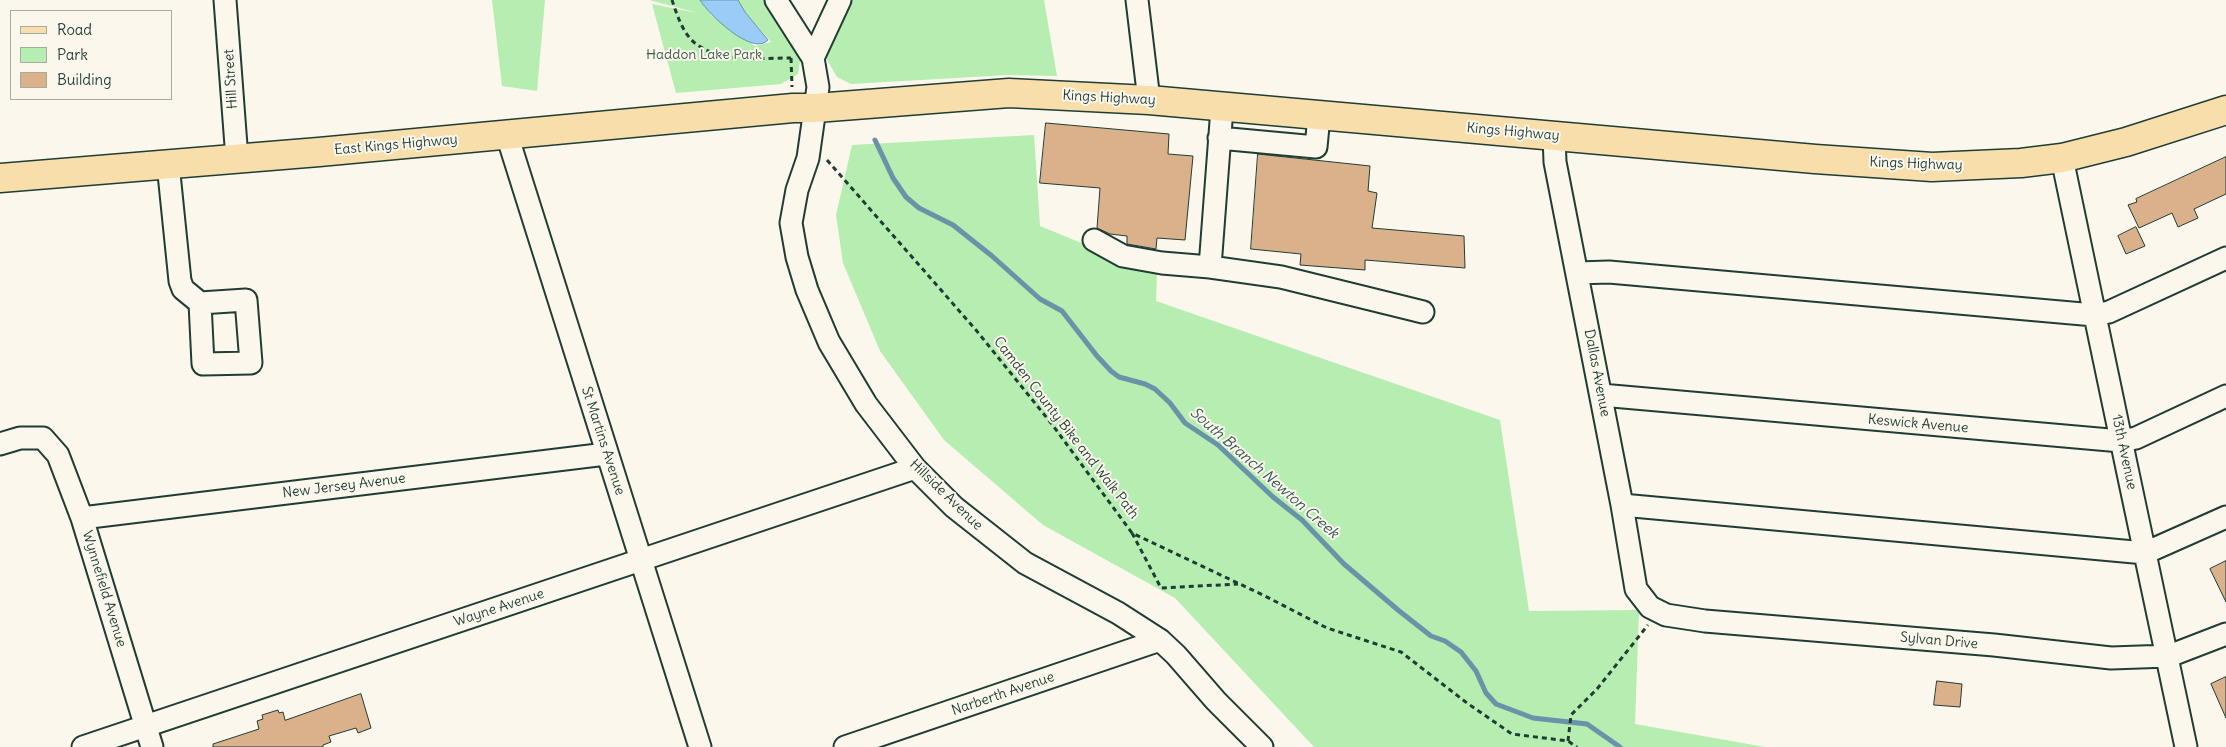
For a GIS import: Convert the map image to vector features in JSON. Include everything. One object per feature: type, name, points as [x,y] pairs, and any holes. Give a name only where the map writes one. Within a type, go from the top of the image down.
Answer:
[{"type":"main road","name":"Kings Highway","points":[[804,108],[1008,93],[1149,100],[1222,108],[1554,135],[1815,159],[1932,167],[2021,163],[2062,158],[2126,142],[2226,110]]},
{"type":"main road","name":"East Kings Highway","points":[[0,178],[804,108]]},
{"type":"street","name":"Hill Street","points":[[225,0],[237,158]]},
{"type":"street","points":[[776,0],[813,58]]},
{"type":"street","points":[[813,58],[840,0]]},
{"type":"street","points":[[1137,0],[1149,100]]},
{"type":"street","name":"Hillside Avenue","points":[[813,58],[818,86],[804,108],[811,142],[808,158],[797,190],[791,223],[797,257],[807,290],[829,342],[866,404],[915,468],[954,507],[1026,563],[1118,613],[1160,640],[1176,655],[1216,702],[1262,747]]},
{"type":"street","points":[[1210,268],[1222,108]]},
{"type":"street","points":[[1219,138],[1316,147],[1318,116]]},
{"type":"street","name":"St Martins Avenue","points":[[507,134],[606,454],[642,560],[700,747]]},
{"type":"street","name":"Dallas Avenue","points":[[1554,135],[1554,162],[1622,505],[1636,589],[1654,609]]},
{"type":"street","name":"13th Avenue","points":[[2062,158],[2121,442],[2169,656],[2186,747]]},
{"type":"street","points":[[168,164],[180,281],[184,289],[200,303]]},
{"type":"street","points":[[1094,240],[1123,256],[1281,278],[1423,312]]},
{"type":"street","points":[[1577,273],[1609,272],[2094,315],[2109,312],[2226,258]]},
{"type":"street","name":"Keswick Avenue","points":[[1601,396],[2121,442],[2136,438],[2226,396]]},
{"type":"street","name":"Wynnefield Avenue","points":[[0,444],[20,438],[43,438],[58,455],[82,518],[152,747]]},
{"type":"street","name":"New Jersey Avenue","points":[[82,518],[606,454]]},
{"type":"street","name":"Wayne Avenue","points":[[83,747],[915,468]]},
{"type":"street","points":[[1622,505],[2145,553],[2226,517]]},
{"type":"street","name":"Sylvan Drive","points":[[1654,609],[1666,614],[1705,621],[1994,645],[2111,658],[2169,656],[2226,634]]},
{"type":"street","name":"Narberth Avenue","points":[[845,747],[1160,640]]},
{"type":"path","points":[[672,0],[679,22],[695,44],[719,54],[744,59],[791,58]]},
{"type":"path","name":"Camden County Bike and Walk Path","points":[[811,142],[982,337],[1051,423],[1132,533],[1327,628],[1401,652],[1467,703],[1512,734],[1568,741],[1577,747]]},
{"type":"path","points":[[1132,533],[1161,588],[1240,584]]},
{"type":"path","points":[[1568,741],[1572,715],[1597,689],[1654,609]]},
{"type":"green space","points":[[492,0],[545,0],[537,91],[502,86]]},
{"type":"green space","name":"Haddon Lake Park","points":[[649,0],[700,0],[712,16],[755,46],[771,42],[745,12],[738,0],[771,0],[801,54],[798,74],[781,84],[676,93],[652,4],[698,13]]},
{"type":"green space","points":[[846,0],[1044,0],[1057,76],[1007,75],[851,84],[837,77],[826,58]]},
{"type":"green space","points":[[1034,135],[1040,226],[1157,274],[1156,301],[1500,420],[1529,611],[1639,610],[1635,724],[1765,747],[1314,747],[1175,598],[1043,525],[944,440],[880,351],[843,263],[836,215],[852,145]]},
{"type":"water","points":[[700,0],[738,0],[745,12],[768,40],[761,44],[742,39],[712,15]]},
{"type":"building","points":[[1046,123],[1169,134],[1168,154],[1193,156],[1185,240],[1157,238],[1156,249],[1127,244],[1127,236],[1110,234],[1097,228],[1100,188],[1040,183]]},
{"type":"building","points":[[1258,154],[1370,166],[1368,191],[1377,193],[1372,228],[1464,236],[1465,268],[1365,260],[1365,270],[1300,265],[1301,254],[1251,249]]},
{"type":"building","points":[[2226,157],[2226,194],[2194,209],[2198,218],[2178,227],[2172,213],[2139,228],[2128,205],[2137,202],[2136,199]]},
{"type":"building","points":[[2136,227],[2145,246],[2126,254],[2118,236]]},
{"type":"building","points":[[2226,561],[2226,602],[2210,569]]},
{"type":"building","points":[[2226,677],[2226,718],[2211,684]]},
{"type":"building","points":[[1937,681],[1962,684],[1960,707],[1934,705]]},
{"type":"building","points":[[361,694],[371,728],[358,733],[356,728],[329,736],[331,742],[323,745],[323,747],[213,747],[213,744],[259,729],[257,721],[263,719],[262,715],[278,710],[279,713],[283,712],[285,720]]},
{"type":"waterway","name":"South Branch Newton Creek","points":[[875,140],[893,178],[906,197],[919,208],[953,225],[992,256],[1040,299],[1062,311],[1111,371],[1119,377],[1145,384],[1155,389],[1170,403],[1185,423],[1218,445],[1273,497],[1302,520],[1344,564],[1431,636],[1445,641],[1461,652],[1476,671],[1486,693],[1496,704],[1533,718],[1587,724],[1620,747]]}]
